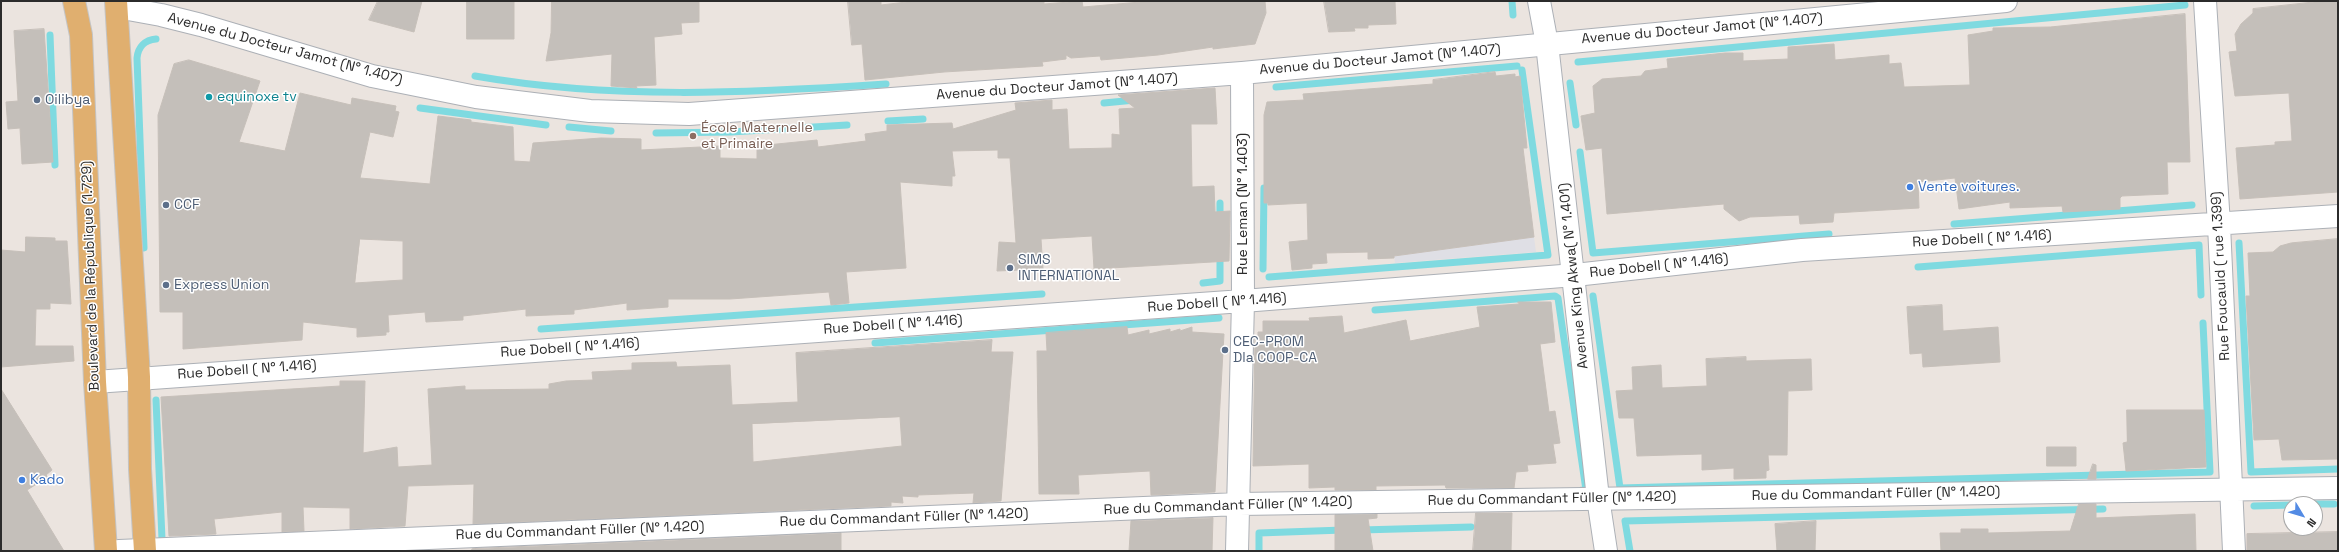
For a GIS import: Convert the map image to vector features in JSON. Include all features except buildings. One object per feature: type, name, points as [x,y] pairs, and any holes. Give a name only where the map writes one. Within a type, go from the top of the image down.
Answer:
[{"type":"main road","name":"Boulevard de la République (1.729)","points":[[74,1],[81,35],[95,382],[106,551]]},
{"type":"main road","points":[[116,4],[127,206],[139,377],[140,470],[145,550]]},
{"type":"street","name":"Avenue King Akwa( N° 1.401)","points":[[1539,1],[1547,44],[1575,275],[1598,498],[1606,551]]},
{"type":"street","name":"Avenue du Docteur Jamot (N° 1.407)","points":[[116,4],[200,25],[372,76],[476,97],[590,111],[689,114],[1242,73],[2006,1]]},
{"type":"street","name":"Rue Foucauld ( rue 1.399)","points":[[2205,1],[2219,225],[2234,551]]},
{"type":"street","name":"Rue Leman (N° 1.403)","points":[[1237,551],[1243,301],[1242,73]]},
{"type":"street","name":"Rue Dobell ( N° 1.416)","points":[[95,382],[139,377],[1243,301],[1575,275],[1802,250],[2219,225],[2338,216]]},
{"type":"street","name":"Rue du Commandant Füller (N° 1.420)","points":[[118,551],[1239,504],[2338,488]]},
{"type":"shaded area","points":[[1534,237],[1536,252],[1395,263],[1394,256]]},
{"type":"waterway","points":[[1512,1],[1513,15]]},
{"type":"waterway","points":[[1578,62],[2185,5]]},
{"type":"waterway","points":[[50,35],[55,165]]},
{"type":"waterway","points":[[144,248],[137,58],[141,47],[145,43],[156,39]]},
{"type":"waterway","points":[[1276,87],[1517,66]]},
{"type":"waterway","points":[[1269,277],[1548,255],[1522,70]]},
{"type":"waterway","points":[[475,76],[526,84],[578,89],[680,92],[732,92],[886,84]]},
{"type":"waterway","points":[[1570,83],[1576,125]]},
{"type":"waterway","points":[[1104,103],[1135,100]]},
{"type":"waterway","points":[[420,108],[546,125]]},
{"type":"waterway","points":[[888,121],[923,119]]},
{"type":"waterway","points":[[656,133],[731,132],[847,125]]},
{"type":"waterway","points":[[569,127],[611,131]]},
{"type":"waterway","points":[[1580,152],[1593,253],[1829,234]]},
{"type":"waterway","points":[[1263,269],[1264,188]]},
{"type":"waterway","points":[[1220,203],[1220,220]]},
{"type":"waterway","points":[[1954,224],[2192,205]]},
{"type":"waterway","points":[[2239,243],[2251,472],[2338,469]]},
{"type":"waterway","points":[[1918,267],[2199,245],[2201,295]]},
{"type":"waterway","points":[[1203,283],[1220,281],[1220,253]]},
{"type":"waterway","points":[[541,329],[1042,294]]},
{"type":"waterway","points":[[1375,310],[1555,296],[1558,298],[1586,490],[1582,490]]},
{"type":"waterway","points":[[1593,296],[1620,488],[2210,472],[2203,323]]},
{"type":"waterway","points":[[875,343],[1219,318]]},
{"type":"waterway","points":[[156,400],[162,539]]},
{"type":"waterway","points":[[2323,504],[2334,504]]},
{"type":"waterway","points":[[2254,506],[2283,505]]},
{"type":"waterway","points":[[1630,551],[1625,521],[2103,509]]},
{"type":"waterway","points":[[1361,530],[1471,527]]},
{"type":"waterway","points":[[1259,551],[1259,533],[1343,530]]},
{"type":"place","name":"equinoxe tv","points":[[209,97]]},
{"type":"place","name":"Oilibya","points":[[37,100]]},
{"type":"place","name":"École Maternelle et Primaire","points":[[693,136]]},
{"type":"place","name":"Vente voitures.","points":[[1910,187]]},
{"type":"place","name":"CCF","points":[[166,205]]},
{"type":"place","name":"SIMS INTERNATIONAL","points":[[1010,268]]},
{"type":"place","name":"Express Union","points":[[166,285]]},
{"type":"place","name":"CEC-PROM Dla COOP-CA","points":[[1225,350]]},
{"type":"place","name":"Kado","points":[[22,480]]}]
